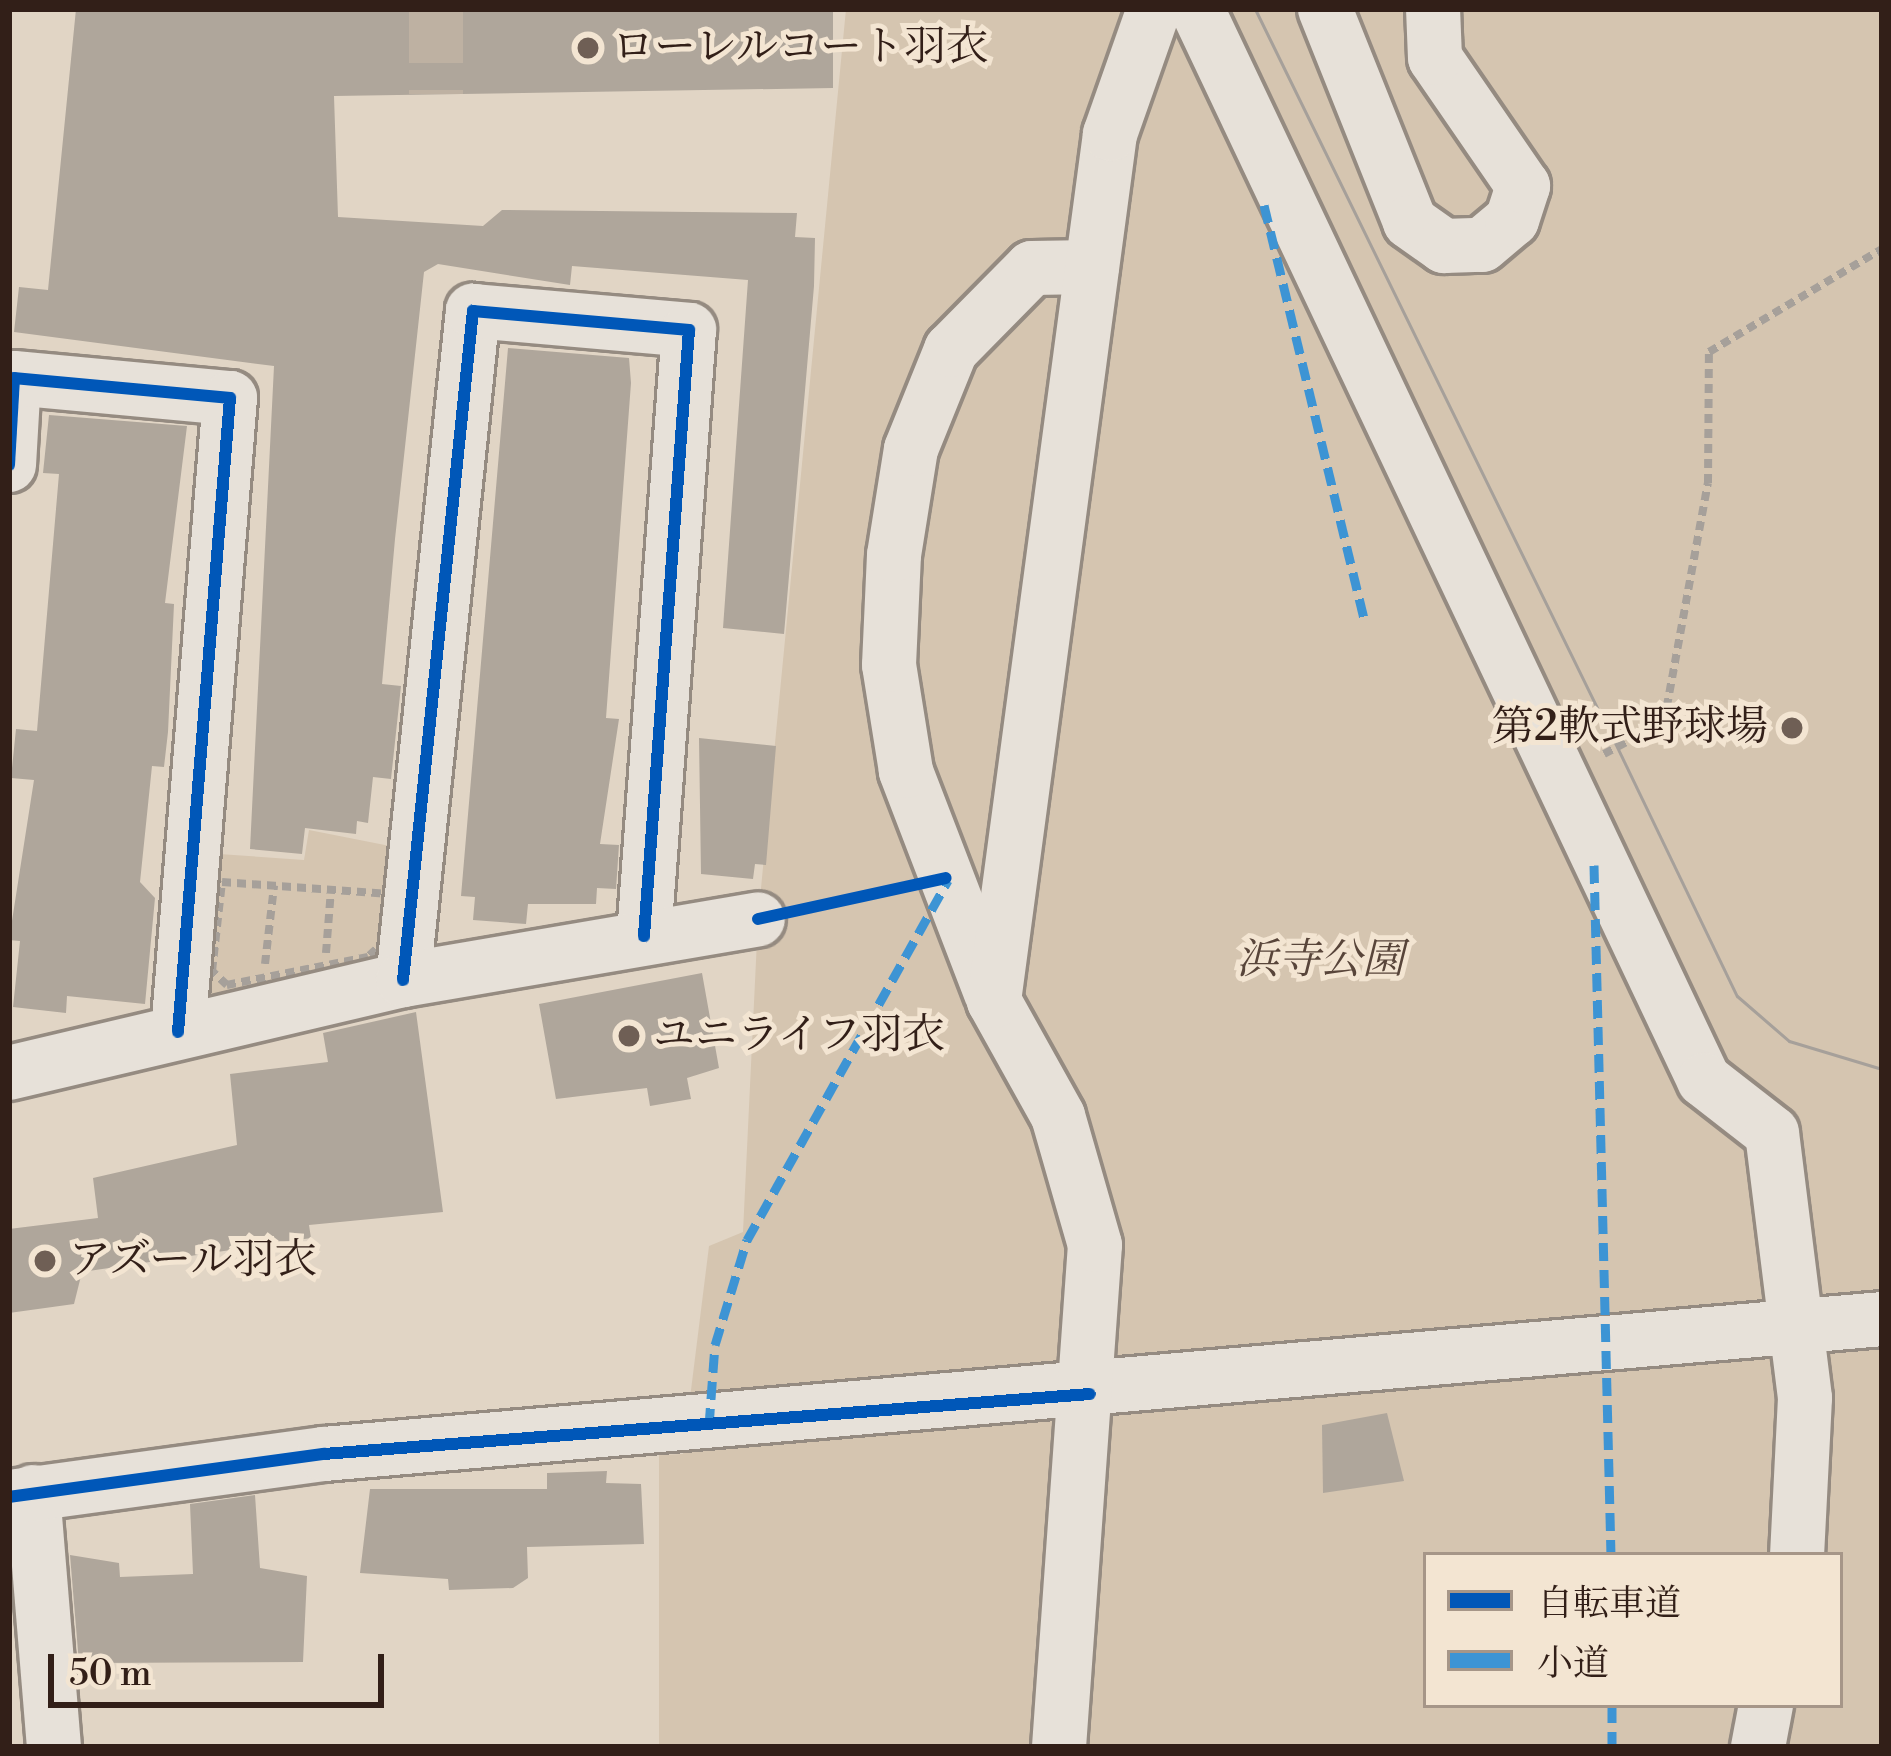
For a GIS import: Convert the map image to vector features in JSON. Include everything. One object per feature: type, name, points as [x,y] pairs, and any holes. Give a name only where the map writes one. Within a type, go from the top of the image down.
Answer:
[{"type":"street","points":[[994,1001],[1110,134],[1154,9]]},
{"type":"street","points":[[1197,9],[1555,780],[1703,1080],[1772,1133],[1799,1326],[1808,1497],[1798,1552]]},
{"type":"street","points":[[1324,9],[1410,222],[1444,246],[1482,244],[1511,220],[1523,186],[1435,58],[1432,9]]},
{"type":"street","points":[[1344,9],[1409,171],[1443,218],[1470,222],[1500,188],[1418,75],[1407,9]]},
{"type":"street","points":[[1059,1747],[1090,1394],[1095,1246],[1058,1116],[994,1001],[906,771],[889,665],[911,449],[928,390],[982,308],[1032,268],[1092,267]]},
{"type":"street","points":[[403,980],[472,310],[689,329],[644,936]]},
{"type":"street","points":[[9,465],[14,378],[230,398],[178,1032]]},
{"type":"street","points":[[9,1073],[403,980],[758,920]]},
{"type":"street","points":[[55,1747],[21,1495],[324,1454],[1090,1394],[1882,1319]]},
{"type":"street","points":[[1758,1747],[1765,1708]]},
{"type":"path","points":[[1555,780],[1664,722],[1708,483],[1709,352],[1882,249]]},
{"type":"path","points":[[758,920],[946,878]]},
{"type":"path","points":[[222,882],[331,890],[390,894],[387,939],[368,957],[227,986],[212,971],[222,882]]},
{"type":"path","points":[[264,978],[274,886]]},
{"type":"path","points":[[325,966],[331,890]]},
{"type":"green space","name":"浜寺公園","points":[[846,9],[1882,9],[1882,1747],[659,1747],[659,1455],[683,1454],[709,1246],[743,1232],[758,919]]},
{"type":"green space","points":[[309,830],[400,848],[389,958],[215,1000],[202,984],[219,854],[304,860]]},
{"type":"building","points":[[76,9],[833,9],[833,88],[334,96],[338,217],[483,226],[502,210],[797,213],[795,237],[815,238],[814,286],[784,634],[723,628],[748,280],[572,266],[570,285],[438,264],[424,272],[395,539],[382,684],[401,686],[391,779],[373,777],[368,823],[357,821],[356,834],[305,828],[302,854],[250,849],[274,366],[14,332],[19,287],[48,290]]},
{"type":"building","points":[[508,348],[629,358],[631,383],[606,718],[619,719],[600,844],[619,845],[616,889],[597,888],[596,904],[528,904],[526,924],[473,920],[475,897],[461,896]]},
{"type":"building","points":[[49,415],[187,426],[165,603],[174,604],[168,732],[164,767],[152,766],[140,882],[155,898],[145,1004],[67,996],[66,1013],[13,1007],[20,941],[9,940],[34,780],[11,778],[16,729],[37,731],[59,474],[43,473]]},
{"type":"building","points":[[699,738],[776,746],[766,865],[755,864],[753,879],[701,874]]},
{"type":"building","name":"ユニライフ羽衣","points":[[702,973],[719,1068],[687,1078],[691,1099],[650,1106],[647,1088],[556,1099],[539,1004]]},
{"type":"building","points":[[416,1012],[443,1212],[309,1225],[311,1238],[82,1272],[74,1304],[9,1313],[9,1229],[98,1218],[93,1178],[237,1145],[230,1074],[328,1062],[323,1033]]},
{"type":"building","points":[[1387,1413],[1404,1481],[1323,1493],[1322,1425]]},
{"type":"building","points":[[607,1471],[606,1483],[641,1484],[644,1544],[527,1547],[528,1578],[513,1588],[449,1590],[448,1579],[360,1573],[370,1489],[547,1489],[547,1473]]},
{"type":"building","points":[[255,1495],[260,1568],[307,1576],[303,1662],[79,1663],[70,1555],[119,1563],[120,1577],[193,1574],[190,1504]]},
{"type":"tunnel","points":[[436,9],[436,94]]},
{"type":"tram line","points":[[1255,9],[1604,722]]},
{"type":"tram line","points":[[1604,720],[1737,996],[1789,1041],[1882,1069]]},
{"type":"marked path","points":[[1264,205],[1365,624]]},
{"type":"marked path","points":[[1594,865],[1611,1552]]},
{"type":"marked path","points":[[709,1426],[715,1345],[747,1240],[948,880]]},
{"type":"marked path","points":[[1612,1708],[1612,1747]]},
{"type":"cycle path","points":[[403,980],[473,311],[689,330],[644,936]]},
{"type":"cycle path","points":[[9,465],[14,378],[230,398],[178,1032]]},
{"type":"cycle path","points":[[758,919],[946,878]]},
{"type":"cycle path","points":[[9,1497],[324,1454],[1090,1394]]},
{"type":"place","name":"ローレルコート羽衣","points":[[588,48]]},
{"type":"place","name":"第2軟式野球場","points":[[1792,728]]},
{"type":"place","name":"ユニライフ羽衣","points":[[629,1036]]},
{"type":"place","name":"アズール羽衣","points":[[45,1261]]}]
